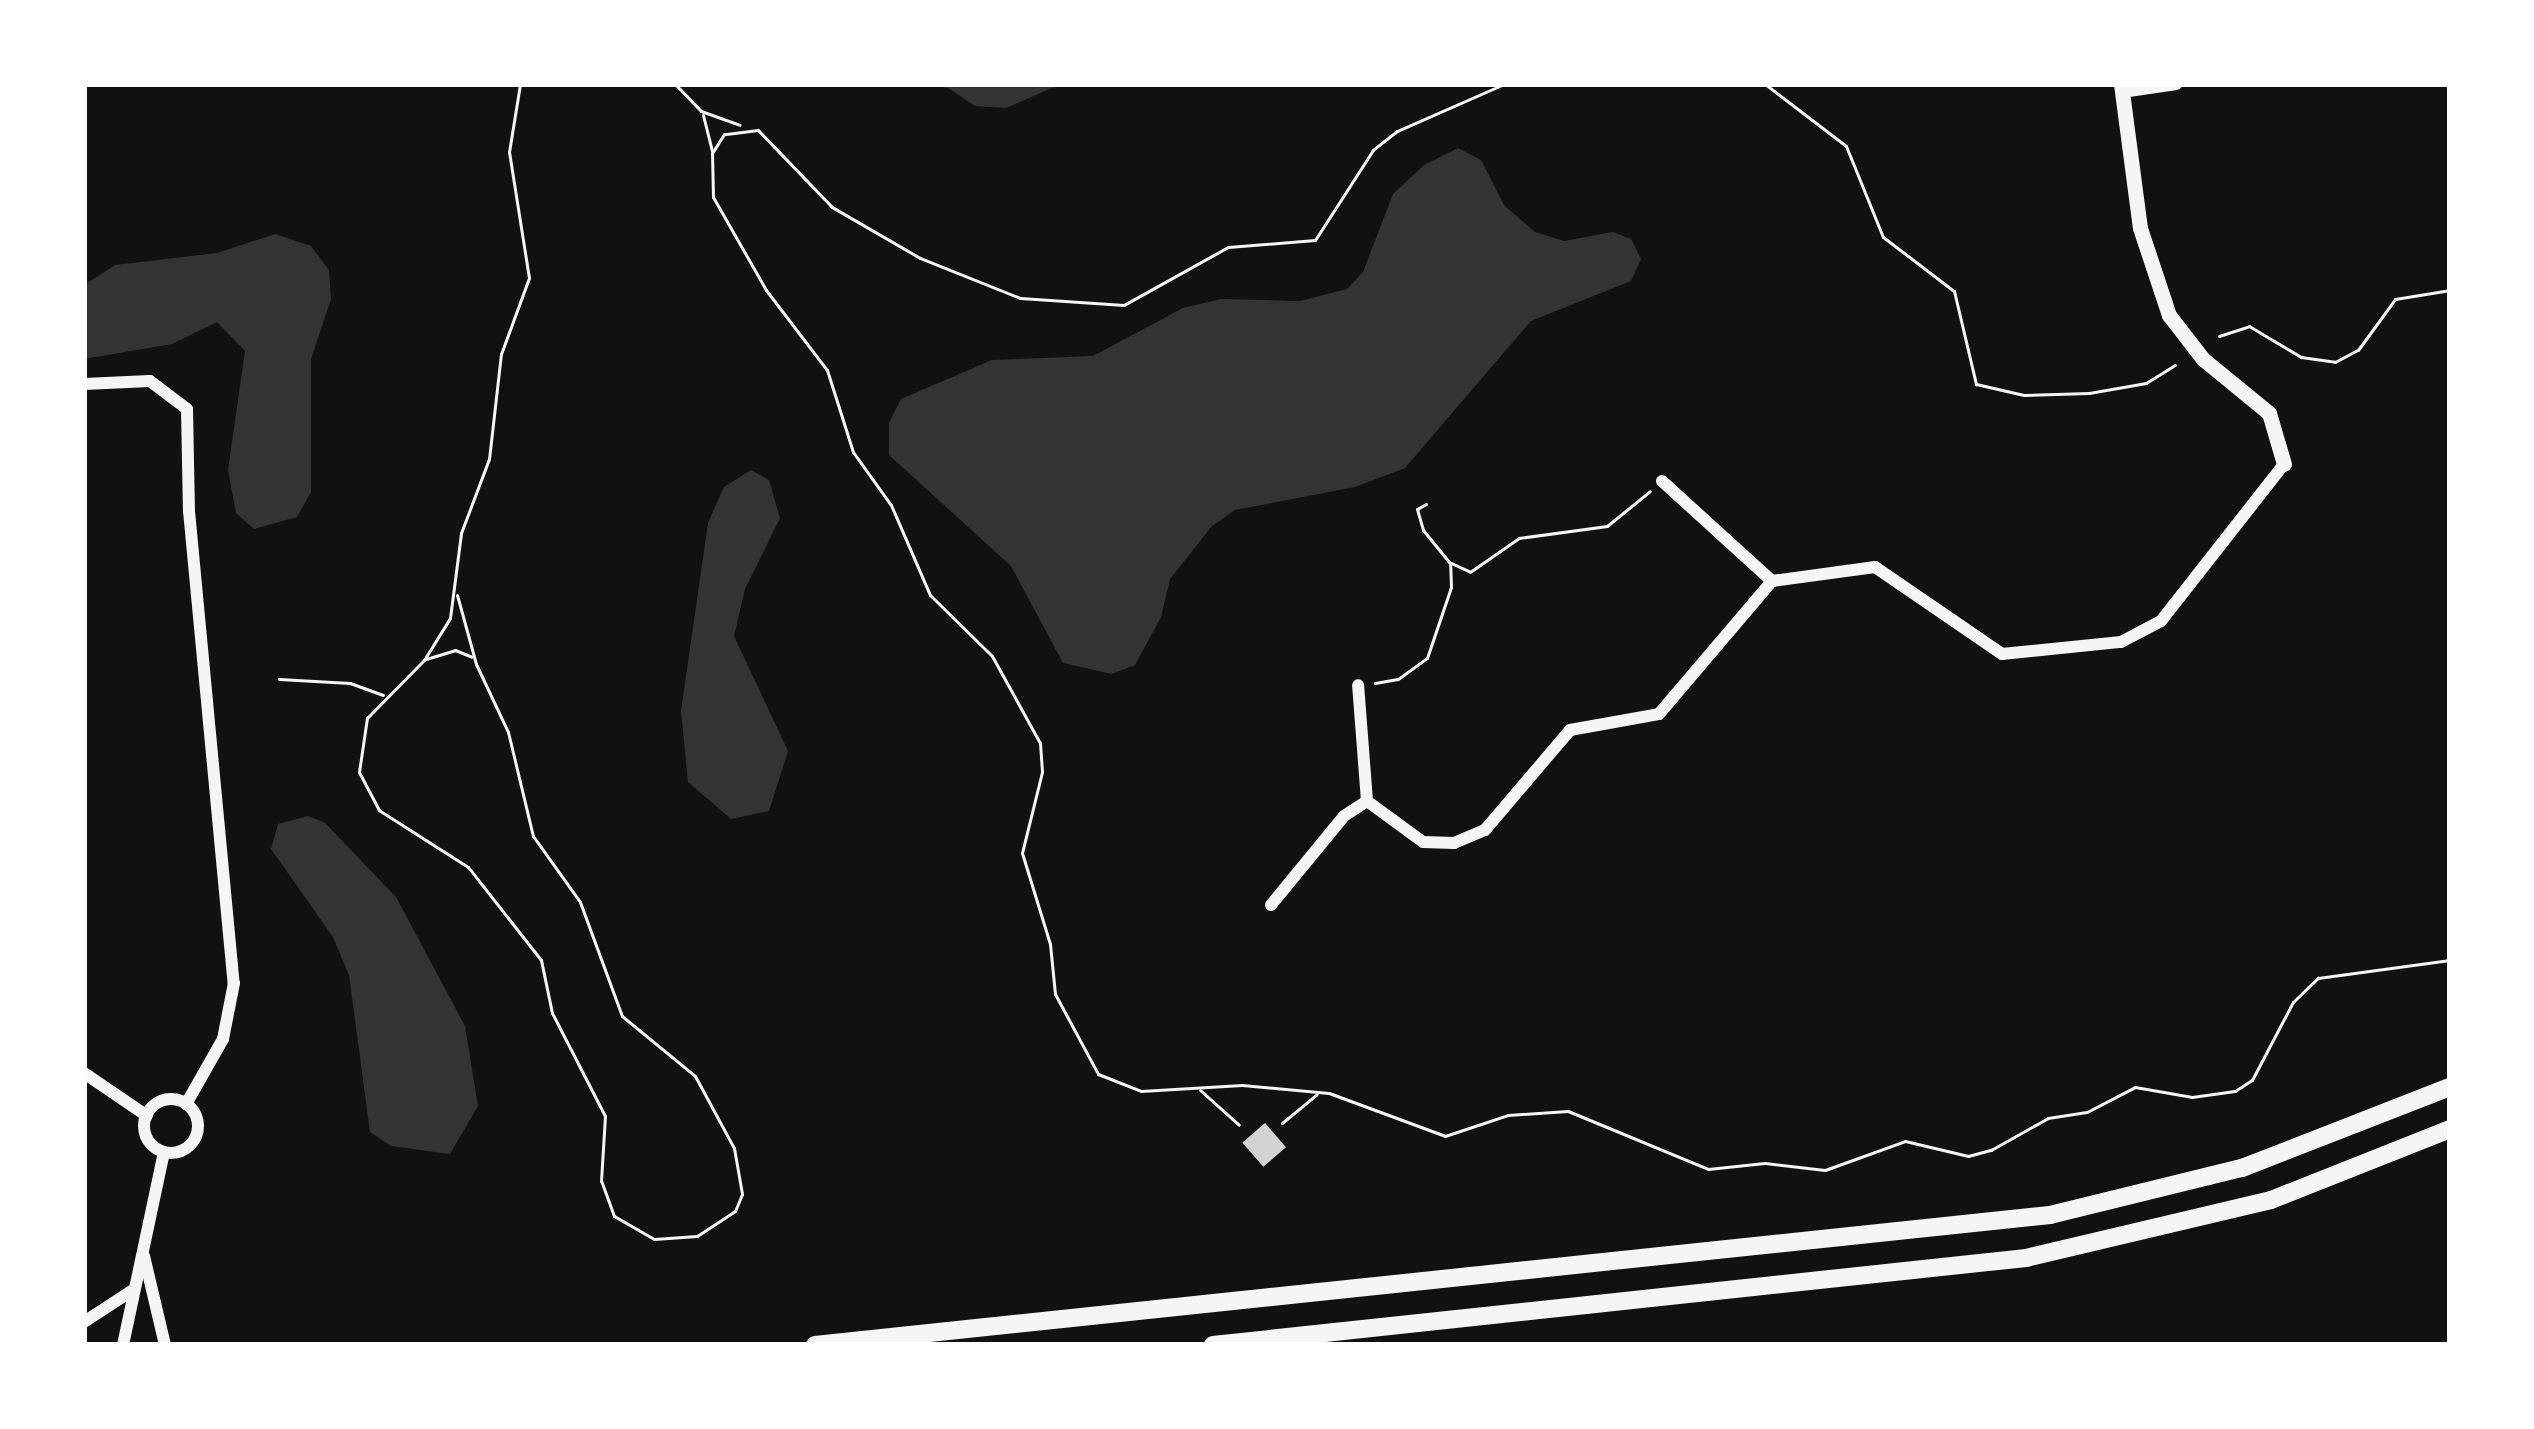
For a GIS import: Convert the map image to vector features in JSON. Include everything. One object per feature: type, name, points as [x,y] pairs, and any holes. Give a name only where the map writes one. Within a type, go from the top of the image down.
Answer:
[{"type":"main road","points":[[815,1345],[2050,1215],[2242,1168],[2450,1087]]},
{"type":"main road","points":[[1213,1345],[2026,1258],[2271,1200],[2450,1129]]},
{"type":"street","points":[[1358,685],[1367,801],[1424,842],[1454,843],[1485,830],[1570,730],[1659,714],[1772,580],[1875,567],[2002,653],[2121,642],[2161,621],[2284,464],[2269,413],[2203,359],[2168,315],[2140,228],[2121,88],[2176,84]]},
{"type":"street","points":[[84,383],[150,380],[187,409],[189,511],[234,983],[224,1039],[187,1104],[197,1134],[186,1149],[164,1152],[148,1138],[147,1115]]},
{"type":"street","points":[[1662,481],[1772,580]]},
{"type":"street","points":[[1271,905],[1344,816],[1367,801]]},
{"type":"street","points":[[84,1073],[147,1115]]},
{"type":"street","points":[[147,1115],[168,1100],[187,1104]]},
{"type":"street","points":[[123,1345],[164,1152]]},
{"type":"street","points":[[144,1254],[165,1345]]},
{"type":"street","points":[[84,1322],[134,1289]]},
{"type":"path","points":[[675,84],[701,110],[742,126]]},
{"type":"path","points":[[1765,84],[1846,146],[1883,237],[1954,291],[1976,384],[1995,393],[2089,393],[2146,383],[2175,365]]},
{"type":"path","points":[[457,595],[424,660],[385,696],[360,743],[364,791],[379,810],[452,850],[533,946],[561,1034],[599,1095],[601,1180],[614,1216],[654,1239],[697,1235],[735,1211],[742,1194],[734,1148],[695,1076],[622,1016],[580,902],[532,836],[508,732],[474,658],[457,595],[461,533],[495,428],[501,353],[529,278],[509,152],[519,85]]},
{"type":"path","points":[[701,110],[712,153]]},
{"type":"path","points":[[2219,336],[2249,326],[2301,357],[2335,362],[2358,350],[2395,299],[2450,290]]},
{"type":"path","points":[[1426,505],[1417,518],[1449,562],[1470,572],[1519,538],[1607,526],[1662,481]]},
{"type":"path","points":[[1358,685],[1398,679],[1427,658],[1451,587],[1449,562]]},
{"type":"path","points":[[424,660],[455,650],[474,658]]},
{"type":"path","points":[[279,679],[350,683],[385,696]]},
{"type":"path","points":[[1198,1089],[1239,1125]]},
{"type":"path","points":[[1282,1123],[1324,1092]]},
{"type":"shaded area","points":[[942,84],[1061,84],[1006,108],[975,106]]},
{"type":"shaded area","points":[[1458,148],[1481,160],[1504,205],[1535,232],[1564,241],[1613,232],[1631,239],[1641,259],[1631,281],[1531,321],[1405,468],[1355,487],[1235,510],[1212,526],[1170,579],[1161,617],[1135,665],[1112,674],[1063,663],[1011,566],[889,455],[889,423],[901,399],[992,360],[1093,356],[1183,308],[1221,299],[1300,301],[1347,289],[1363,272],[1393,194],[1424,165]]},
{"type":"shaded area","points":[[275,234],[311,246],[329,270],[331,299],[311,359],[311,492],[297,517],[254,529],[236,513],[228,470],[245,351],[217,322],[172,344],[84,359],[84,285],[115,265],[217,253]]},
{"type":"shaded area","points":[[751,470],[769,480],[780,518],[745,589],[734,636],[788,751],[769,811],[731,819],[688,782],[681,711],[708,523],[724,487]]},
{"type":"shaded area","points":[[308,816],[325,823],[396,897],[465,1026],[478,1106],[450,1154],[391,1146],[370,1132],[349,975],[333,937],[271,849],[278,824]]},
{"type":"building","points":[[1265,1123],[1286,1147],[1263,1167],[1242,1143]]}]
